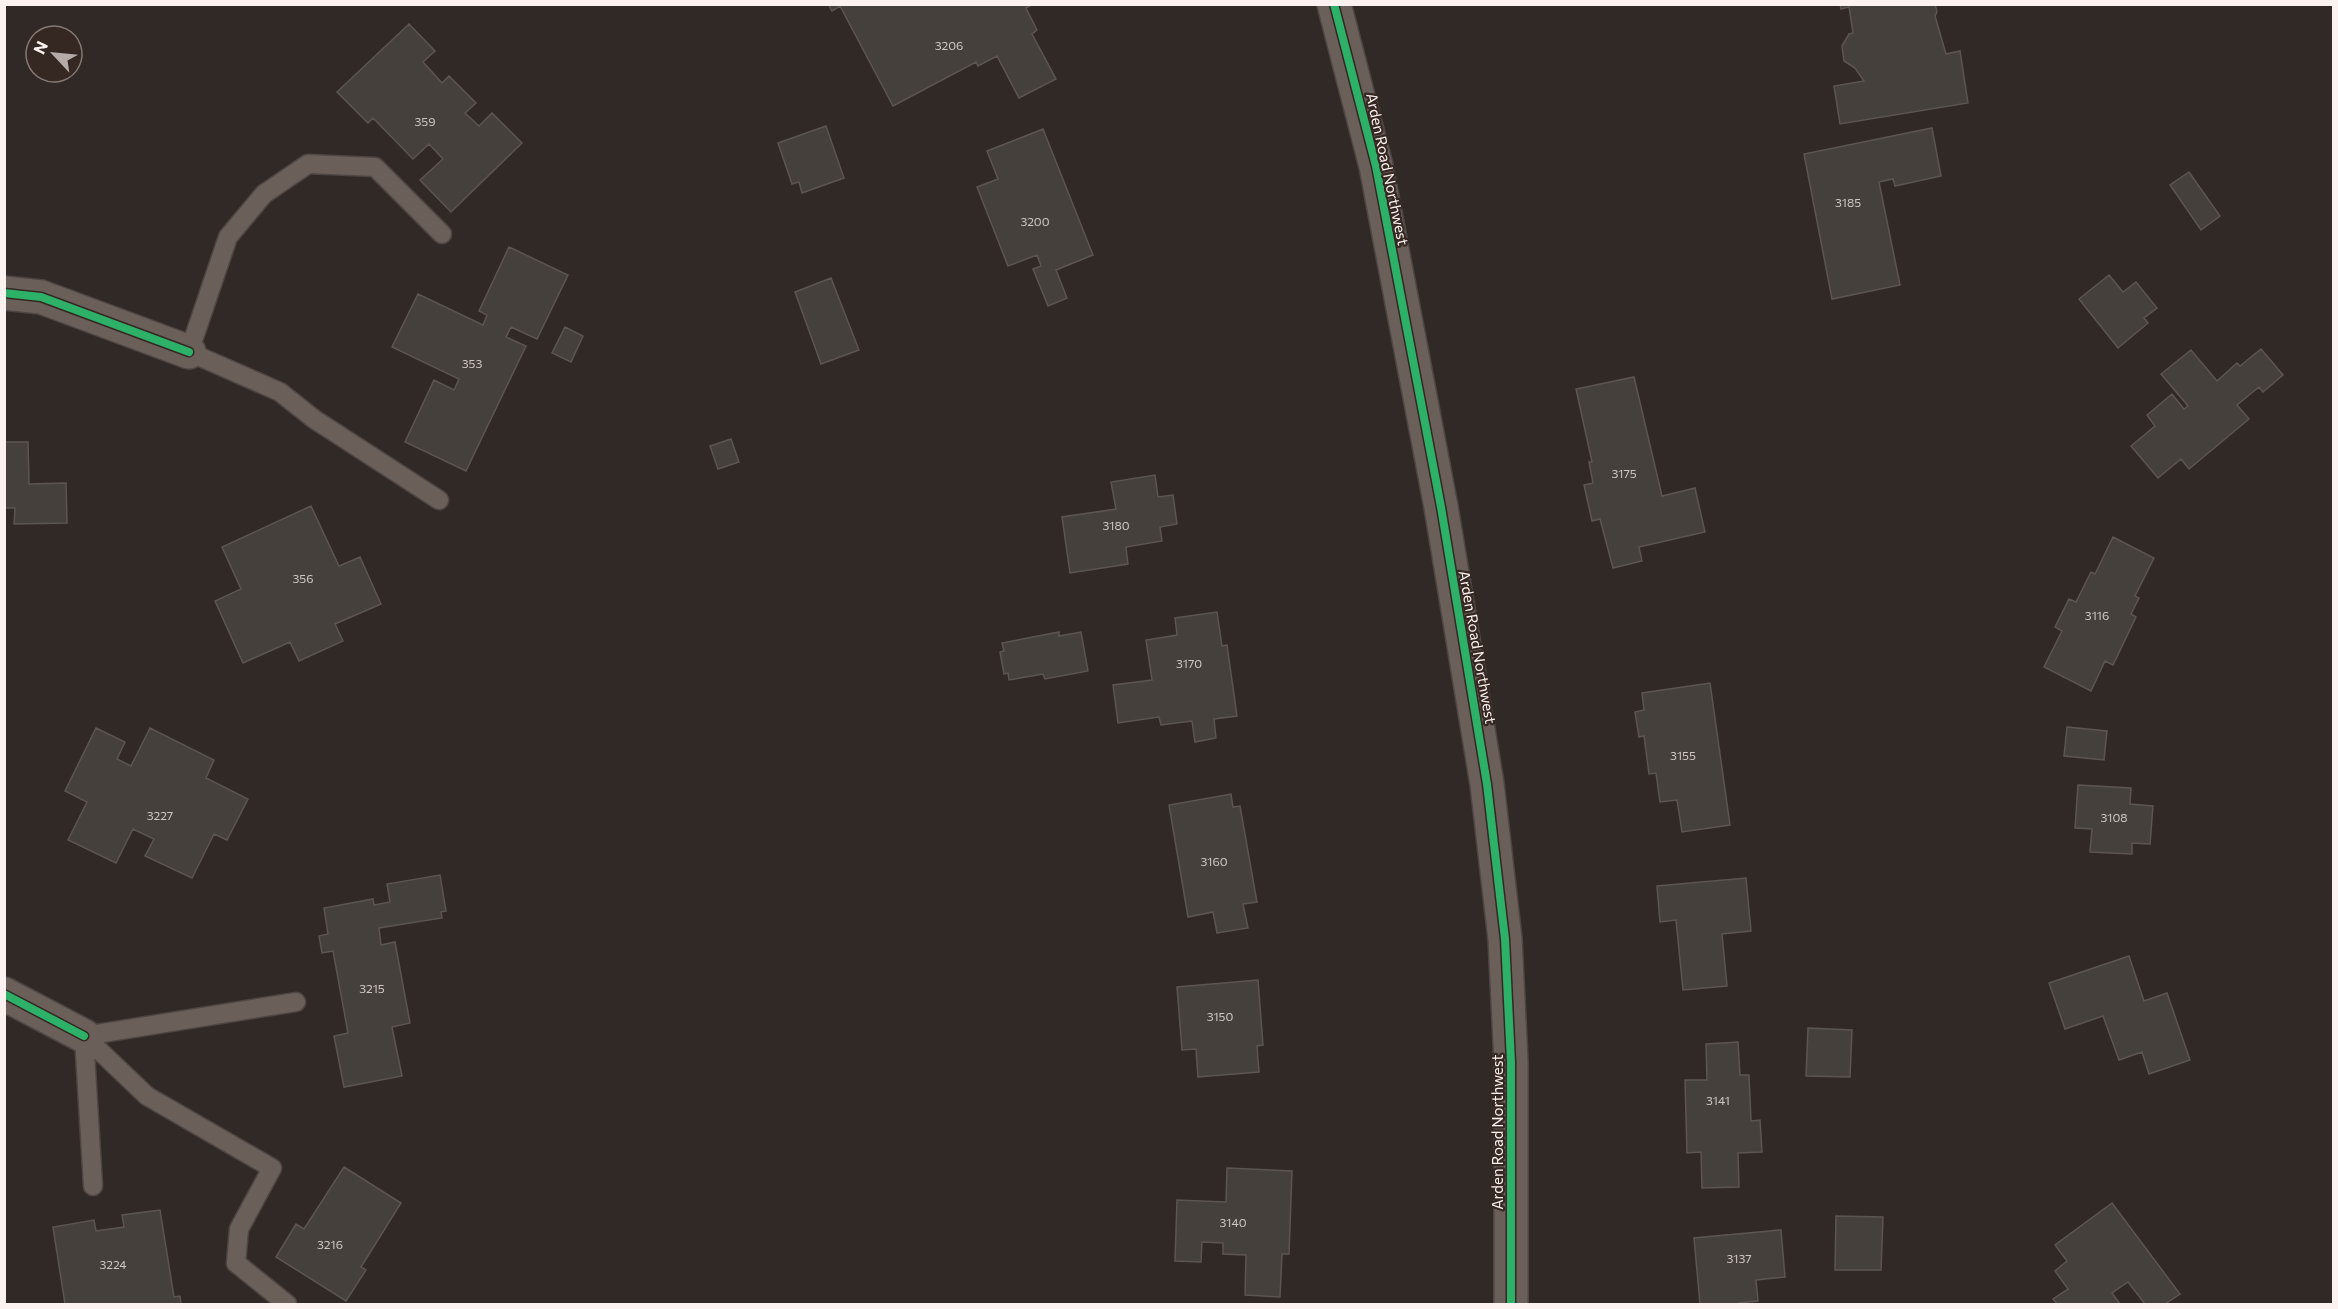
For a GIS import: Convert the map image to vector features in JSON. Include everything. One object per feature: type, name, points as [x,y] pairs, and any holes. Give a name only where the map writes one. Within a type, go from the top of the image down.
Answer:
[{"type":"street","name":"Arden Road Northwest","points":[[1334,4],[1380,187],[1441,507],[1487,784],[1505,939],[1511,1062],[1511,1305]]},
{"type":"street","points":[[4,293],[41,297],[189,352]]},
{"type":"street","points":[[4,994],[84,1036]]},
{"type":"lane","points":[[439,501],[314,419],[280,392],[189,352],[228,237],[264,194],[308,164],[375,167],[442,234]]},
{"type":"lane","points":[[84,1036],[296,1002]]},
{"type":"lane","points":[[84,1036],[93,1186]]},
{"type":"lane","points":[[84,1036],[147,1096],[272,1168],[239,1229],[236,1263],[287,1305]]},
{"type":"building","points":[[828,4],[1033,4],[1026,8],[1037,30],[1032,34],[1056,79],[1019,98],[997,56],[978,66],[976,62],[893,106],[840,6],[832,11]]},
{"type":"building","points":[[1840,4],[1935,4],[1937,12],[1935,16],[1946,54],[1960,51],[1968,103],[1840,124],[1834,86],[1864,81],[1855,68],[1844,61],[1842,46],[1849,34],[1853,33],[1849,7],[1841,9]]},
{"type":"building","points":[[409,24],[435,51],[423,62],[442,83],[449,76],[476,103],[465,113],[479,126],[492,113],[522,143],[451,212],[420,180],[443,159],[429,144],[413,159],[373,118],[368,123],[337,92]]},
{"type":"building","points":[[826,126],[844,178],[802,193],[799,182],[792,184],[778,143]]},
{"type":"building","points":[[1932,128],[1941,176],[1895,186],[1893,179],[1879,182],[1900,285],[1832,299],[1804,154]]},
{"type":"building","points":[[1043,129],[1093,255],[1056,270],[1067,298],[1048,306],[1033,269],[1041,266],[1037,255],[1008,266],[977,187],[998,179],[987,151]]},
{"type":"building","points":[[2189,172],[2220,216],[2201,230],[2170,185]]},
{"type":"building","points":[[509,247],[568,275],[537,339],[511,327],[506,337],[526,346],[466,471],[405,442],[434,380],[454,390],[459,379],[392,347],[418,294],[483,325],[487,315],[479,311]]},
{"type":"building","points":[[2109,275],[2123,292],[2136,282],[2157,308],[2144,318],[2148,323],[2118,348],[2079,299]]},
{"type":"building","points":[[831,278],[859,350],[821,364],[795,292]]},
{"type":"building","points":[[565,327],[583,336],[571,362],[552,353]]},
{"type":"building","points":[[2261,349],[2283,375],[2263,392],[2259,387],[2237,405],[2249,419],[2189,469],[2181,459],[2158,478],[2131,446],[2155,426],[2147,415],[2172,394],[2184,409],[2188,406],[2161,374],[2191,350],[2217,381],[2237,363],[2240,366]]},
{"type":"building","points":[[1634,377],[1662,496],[1695,488],[1705,532],[1639,547],[1642,561],[1613,568],[1600,519],[1592,521],[1584,485],[1593,483],[1589,462],[1592,462],[1576,389]]},
{"type":"building","points":[[731,439],[739,462],[718,469],[710,446]]},
{"type":"building","points":[[4,442],[28,442],[29,484],[66,483],[67,523],[14,524],[15,508],[4,508]]},
{"type":"building","points":[[1155,475],[1158,497],[1173,495],[1177,524],[1160,527],[1162,541],[1126,547],[1128,564],[1070,573],[1062,517],[1116,509],[1111,482]]},
{"type":"building","points":[[311,506],[339,566],[360,557],[381,604],[335,624],[343,641],[299,661],[290,642],[243,663],[215,601],[241,589],[222,547]]},
{"type":"building","points":[[2113,537],[2154,558],[2135,596],[2139,598],[2131,614],[2136,617],[2113,665],[2105,661],[2091,691],[2044,667],[2062,631],[2055,627],[2069,599],[2076,602],[2091,572],[2095,574]]},
{"type":"building","points":[[1217,612],[1222,646],[1227,645],[1237,716],[1214,719],[1216,738],[1195,742],[1192,721],[1161,725],[1159,717],[1118,723],[1113,685],[1152,680],[1146,640],[1177,635],[1175,618]]},
{"type":"building","points":[[1059,632],[1059,636],[1081,632],[1088,671],[1045,679],[1043,674],[1009,680],[1008,673],[1004,674],[1000,652],[1004,651],[1002,643]]},
{"type":"building","points":[[1710,683],[1730,825],[1682,832],[1677,800],[1660,802],[1656,773],[1649,774],[1644,736],[1639,737],[1635,712],[1644,710],[1642,693]]},
{"type":"building","points":[[2067,727],[2107,731],[2104,760],[2064,756]]},
{"type":"building","points":[[96,728],[125,742],[117,759],[131,766],[150,728],[214,760],[206,778],[248,799],[227,840],[214,834],[192,878],[145,856],[154,839],[133,829],[116,863],[68,840],[87,802],[65,791]]},
{"type":"building","points":[[2078,785],[2131,788],[2130,804],[2153,806],[2150,844],[2132,843],[2132,854],[2090,852],[2092,829],[2075,828]]},
{"type":"building","points":[[1231,794],[1233,807],[1240,806],[1257,902],[1243,904],[1248,928],[1217,933],[1213,912],[1188,917],[1169,805]]},
{"type":"building","points":[[440,875],[446,911],[441,912],[442,918],[379,928],[381,945],[395,942],[410,1023],[392,1027],[402,1076],[344,1087],[334,1036],[348,1033],[333,951],[322,953],[319,936],[328,934],[324,908],[373,899],[374,905],[390,902],[387,884]]},
{"type":"building","points":[[1746,878],[1751,931],[1722,934],[1727,986],[1683,990],[1676,920],[1660,922],[1657,886]]},
{"type":"building","points":[[2129,956],[2144,1001],[2167,993],[2190,1060],[2149,1074],[2142,1052],[2119,1060],[2103,1016],[2065,1029],[2049,983]]},
{"type":"building","points":[[1258,980],[1263,1045],[1257,1046],[1259,1072],[1198,1077],[1196,1049],[1182,1050],[1177,987]]},
{"type":"building","points":[[1808,1028],[1852,1030],[1850,1077],[1806,1076]]},
{"type":"building","points":[[1738,1042],[1740,1075],[1749,1075],[1751,1121],[1760,1120],[1762,1152],[1738,1153],[1739,1187],[1702,1188],[1701,1152],[1687,1153],[1685,1080],[1707,1080],[1706,1044]]},
{"type":"building","points":[[344,1167],[401,1203],[361,1267],[366,1270],[346,1301],[276,1257],[296,1224],[304,1229]]},
{"type":"building","points":[[1227,1168],[1292,1171],[1289,1254],[1282,1254],[1280,1297],[1245,1295],[1246,1255],[1223,1254],[1223,1243],[1202,1242],[1201,1262],[1175,1261],[1177,1200],[1226,1202]]},
{"type":"building","points":[[2112,1203],[2180,1294],[2165,1304],[2145,1304],[2128,1282],[2112,1293],[2120,1304],[2057,1304],[2053,1299],[2068,1289],[2055,1271],[2067,1261],[2055,1245]]},
{"type":"building","points":[[160,1210],[174,1297],[180,1296],[181,1304],[65,1304],[53,1227],[94,1220],[96,1231],[124,1227],[122,1215]]},
{"type":"building","points":[[1836,1216],[1883,1217],[1881,1270],[1835,1270]]},
{"type":"building","points":[[1781,1230],[1785,1277],[1756,1280],[1758,1301],[1739,1304],[1700,1304],[1694,1238]]},
{"type":"cycle path","points":[[1334,4],[1376,166],[1441,507],[1487,784],[1505,939],[1511,1062],[1511,1304]]},
{"type":"cycle path","points":[[4,293],[41,297],[189,352]]},
{"type":"cycle path","points":[[4,994],[84,1036]]}]
